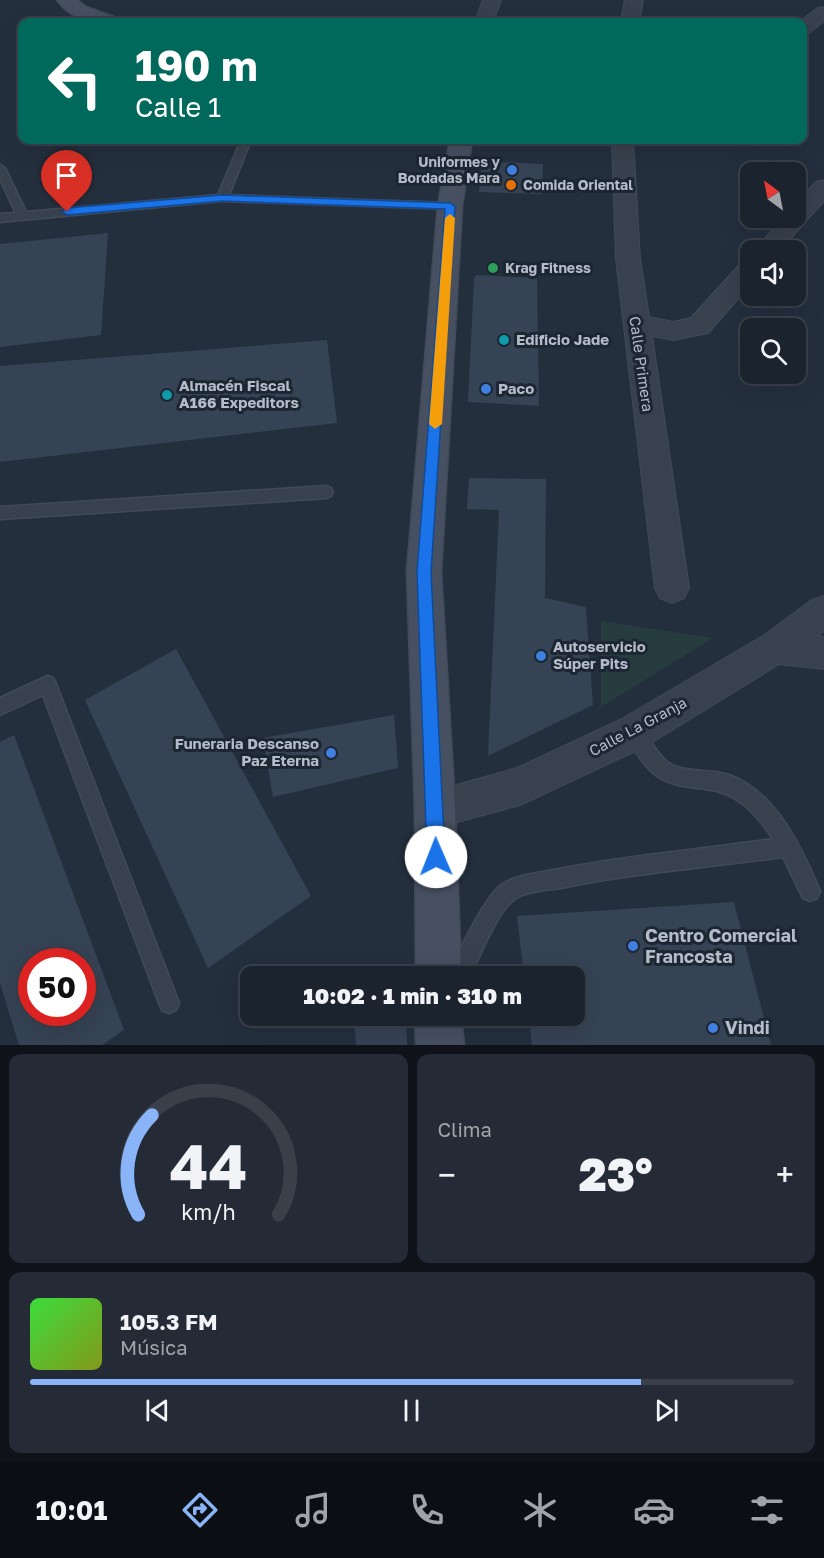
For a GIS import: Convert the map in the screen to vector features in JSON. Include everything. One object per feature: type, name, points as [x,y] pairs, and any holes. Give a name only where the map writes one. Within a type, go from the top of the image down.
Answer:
[{"type":"main road","points":[[66,0],[79,11],[98,18]]},
{"type":"main road","points":[[438,966],[435,809],[424,572],[450,206],[460,144]]},
{"type":"main road","points":[[439,1026],[440,1045]]},
{"type":"street","points":[[485,18],[492,0]]},
{"type":"street","points":[[631,18],[634,0]]},
{"type":"street","points":[[807,24],[824,12]]},
{"type":"street","name":"Calle Primera","points":[[622,144],[627,248],[672,588]]},
{"type":"street","points":[[776,240],[824,187]]},
{"type":"street","points":[[636,324],[673,331],[699,326],[740,280]]},
{"type":"street","name":"Calle La Granja","points":[[435,809],[520,786],[633,733],[776,647],[824,612]]},
{"type":"street","points":[[776,647],[824,653]]},
{"type":"lane","points":[[222,198],[244,144]]},
{"type":"lane","points":[[0,168],[22,215]]},
{"type":"lane","points":[[0,218],[222,198],[450,206]]},
{"type":"lane","points":[[0,513],[326,492]]},
{"type":"lane","points":[[0,707],[47,684],[169,1003]]},
{"type":"lane","points":[[633,733],[655,762],[673,775],[731,785],[756,803],[788,847],[810,891]]},
{"type":"lane","points":[[464,966],[497,904],[514,889],[573,875],[634,865],[712,858],[788,847]]},
{"type":"green space","points":[[601,621],[713,638],[601,707]]},
{"type":"building","points":[[506,144],[541,144],[541,146]]},
{"type":"building","points":[[482,161],[543,164],[542,194],[479,192]]},
{"type":"building","points":[[108,233],[101,335],[0,347],[0,244]]},
{"type":"building","name":"Edificio Jade","points":[[476,275],[537,278],[539,406],[468,402]]},
{"type":"building","name":"Almacén Fiscal A166 Expeditors","points":[[327,340],[337,423],[0,462],[0,366]]},
{"type":"building","name":"Autoservicio Súper Pits","points":[[469,478],[546,479],[545,598],[586,607],[593,705],[488,756],[499,510],[467,509]]},
{"type":"building","points":[[176,649],[311,896],[208,968],[85,700]]},
{"type":"building","name":"Funeraria Descanso Paz Eterna","points":[[394,715],[398,768],[273,797],[263,738]]},
{"type":"building","points":[[14,735],[93,948],[18,948],[18,1026],[96,1026],[96,955],[124,1030],[102,1045],[19,1045],[0,983],[0,742]]},
{"type":"building","name":"Centro Comercial Francosta","points":[[734,902],[771,1045],[532,1045],[530,1026],[585,1026],[585,966],[523,966],[517,916]]},
{"type":"building","points":[[355,1026],[406,1026],[407,1045],[356,1045]]},
{"type":"slow traffic","points":[[435,424],[450,218]]},
{"type":"place","name":"Uniformes y Bordadas Mara","points":[[512,170]]},
{"type":"place","name":"Comida Oriental","points":[[511,185]]},
{"type":"place","name":"Krag Fitness","points":[[493,268]]},
{"type":"place","name":"Edificio Jade","points":[[504,340]]},
{"type":"place","name":"Paco","points":[[486,389]]},
{"type":"place","name":"Almacén Fiscal A166 Expeditors","points":[[167,395]]},
{"type":"place","name":"Autoservicio Súper Pits","points":[[541,656]]},
{"type":"place","name":"Funeraria Descanso Paz Eterna","points":[[331,753]]},
{"type":"place","name":"Centro Comercial Francosta","points":[[633,946]]},
{"type":"place","name":"Vindi","points":[[713,1028]]},
{"type":"route","points":[[67,212],[222,198],[450,206],[424,572],[436,857]]}]
